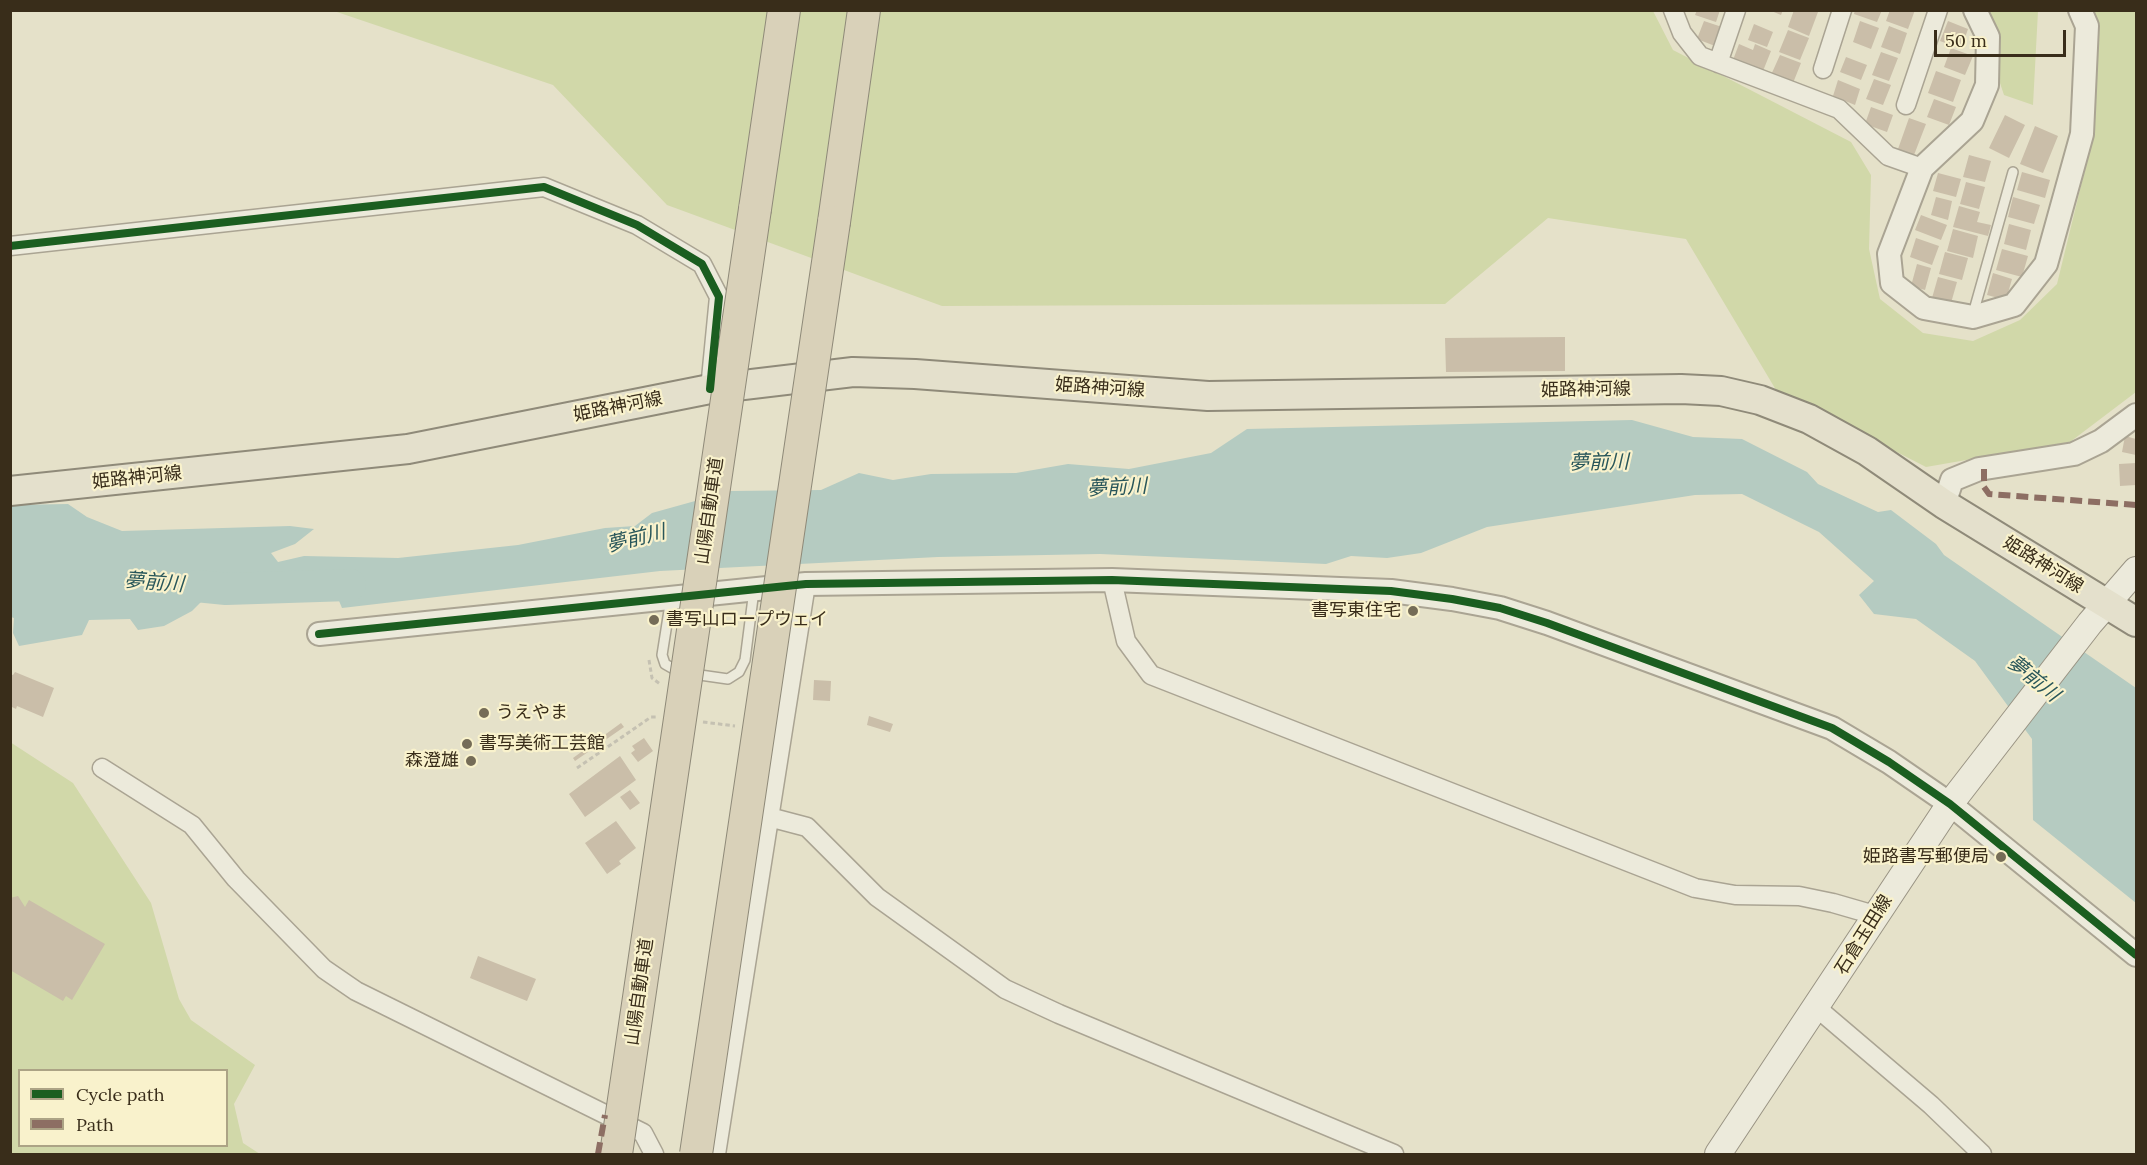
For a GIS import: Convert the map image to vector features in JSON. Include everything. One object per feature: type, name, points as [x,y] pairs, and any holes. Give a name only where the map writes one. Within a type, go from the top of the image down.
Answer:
[{"type":"highway","name":"山陽自動車道","points":[[616,1155],[784,10]]},
{"type":"highway","points":[[696,1155],[864,10]]},
{"type":"main road","name":"姫路神河線","points":[[10,491],[408,449],[710,389],[853,372],[901,373],[1208,396],[1681,389],[1721,391],[1760,400],[1809,419],[1867,451],[2097,614],[2136,622]]},
{"type":"main road","name":"石倉玉田線","points":[[1718,1155],[1956,796],[2097,614],[2136,570]]},
{"type":"street","points":[[1673,10],[1682,33],[1700,56],[1839,109],[1888,156],[1922,168]]},
{"type":"street","points":[[1718,63],[1736,10]]},
{"type":"street","points":[[1823,69],[1842,10]]},
{"type":"street","points":[[1906,105],[1938,10]]},
{"type":"street","points":[[1975,10],[1988,37],[1987,85],[1971,121],[1922,168],[1889,254],[1892,283],[1924,308],[1973,317],[2014,305],[2046,264],[2082,134],[2087,26],[2080,10]]},
{"type":"street","points":[[10,246],[544,187],[637,225],[702,264],[719,297],[710,389]]},
{"type":"street","points":[[1944,504],[1952,480],[1979,469],[2074,454],[2101,441],[2136,415]]},
{"type":"street","points":[[1112,580],[1126,641],[1151,675],[1695,888],[1735,895],[1799,896],[1878,916]]},
{"type":"street","points":[[319,634],[806,584],[1112,580],[1391,591],[1500,608],[1547,623],[1832,728],[1889,762],[1956,796],[2136,955]]},
{"type":"street","points":[[716,1155],[806,584]]},
{"type":"street","points":[[102,768],[192,825],[236,879],[324,969],[356,991],[643,1133],[654,1155]]},
{"type":"street","points":[[770,817],[807,827],[877,897],[1005,989],[1394,1155]]},
{"type":"street","points":[[1817,1008],[1931,1105],[1982,1155]]},
{"type":"lane","points":[[1973,317],[2013,172]]},
{"type":"lane","points":[[671,598],[662,655],[665,664],[679,672],[728,679],[740,672],[745,660],[754,590]]},
{"type":"path","points":[[650,650],[649,672],[657,683],[663,685]]},
{"type":"green space","points":[[334,11],[1653,11],[1673,50],[1851,142],[1871,175],[1869,249],[1880,299],[1923,333],[1973,341],[2020,320],[2057,284],[2088,157],[2095,11],[2136,11],[2136,392],[2070,442],[1926,467],[1776,390],[1686,239],[1548,218],[1445,304],[942,306],[667,205],[553,85]]},
{"type":"green space","points":[[1971,11],[2038,11],[2033,105],[2004,95],[1979,20]]},
{"type":"green space","points":[[10,742],[73,783],[151,903],[179,999],[191,1020],[255,1065],[234,1104],[243,1143],[260,1154],[11,1154]]},
{"type":"water","points":[[1632,420],[1693,437],[1742,439],[1807,472],[1818,484],[1878,512],[1891,510],[1936,544],[1944,555],[2136,688],[2136,903],[2033,820],[2032,739],[1975,661],[1916,619],[1874,614],[1859,595],[1874,581],[1819,532],[1742,494],[1695,495],[1487,527],[1421,553],[1387,558],[1351,556],[1326,564],[1100,554],[938,557],[660,571],[342,608],[337,596],[329,591],[299,584],[213,590],[192,611],[164,626],[138,630],[130,619],[89,620],[82,635],[19,646],[13,633],[11,505],[68,504],[87,517],[122,531],[290,526],[314,529],[295,544],[271,553],[278,562],[304,556],[398,558],[518,545],[605,528],[635,526],[652,513],[731,491],[821,490],[859,473],[893,480],[931,474],[1016,473],[1068,464],[1129,469],[1211,453],[1247,429]]},
{"type":"building","points":[[1697,10],[1720,10],[1716,22],[1695,15]]},
{"type":"building","points":[[1769,10],[1783,10],[1781,15]]},
{"type":"building","points":[[1794,10],[1818,12],[1809,36],[1788,27]]},
{"type":"building","points":[[1855,10],[1882,10],[1877,22],[1854,14]]},
{"type":"building","points":[[1890,10],[1915,10],[1908,29],[1886,21]]},
{"type":"building","points":[[1704,21],[1722,27],[1715,46],[1697,39]]},
{"type":"building","points":[[1860,21],[1879,28],[1871,49],[1853,42]]},
{"type":"building","points":[[1948,21],[1968,29],[1961,49],[1940,41]]},
{"type":"building","points":[[1754,24],[1773,32],[1767,47],[1748,40]]},
{"type":"building","points":[[1889,26],[1907,33],[1900,54],[1881,47]]},
{"type":"building","points":[[1788,30],[1809,38],[1800,60],[1779,52]]},
{"type":"building","points":[[1739,44],[1753,50],[1755,44],[1771,51],[1763,71],[1733,60]]},
{"type":"building","points":[[1951,48],[1973,56],[1965,75],[1944,67]]},
{"type":"building","points":[[1881,52],[1898,58],[1889,81],[1872,75]]},
{"type":"building","points":[[1780,55],[1801,63],[1793,83],[1771,75]]},
{"type":"building","points":[[1846,57],[1867,65],[1861,80],[1840,72]]},
{"type":"building","points":[[1936,71],[1961,80],[1953,102],[1928,93]]},
{"type":"building","points":[[1874,79],[1891,85],[1883,105],[1866,99]]},
{"type":"building","points":[[1838,80],[1860,89],[1855,105],[1833,96]]},
{"type":"building","points":[[1934,99],[1956,107],[1949,125],[1927,117]]},
{"type":"building","points":[[1871,107],[1893,115],[1887,132],[1865,124]]},
{"type":"building","points":[[2005,115],[2025,125],[2009,158],[1989,148]]},
{"type":"building","points":[[1909,118],[1926,124],[1914,155],[1898,149]]},
{"type":"building","points":[[2035,126],[2058,136],[2043,173],[2020,164]]},
{"type":"building","points":[[1969,155],[1991,161],[1985,182],[1963,177]]},
{"type":"building","points":[[2022,172],[2050,180],[2045,198],[2017,190]]},
{"type":"building","points":[[1938,173],[1961,179],[1956,197],[1933,191]]},
{"type":"building","points":[[1966,182],[1985,187],[1979,209],[1960,204]]},
{"type":"building","points":[[1936,197],[1952,201],[1948,220],[1931,215]]},
{"type":"building","points":[[2013,197],[2040,205],[2034,224],[2008,217]]},
{"type":"building","points":[[1959,206],[1980,212],[1977,222],[1991,225],[1988,236],[1953,227]]},
{"type":"building","points":[[1921,215],[1947,225],[1941,240],[1915,230]]},
{"type":"building","points":[[2009,224],[2031,230],[2026,250],[2004,244]]},
{"type":"building","points":[[1953,229],[1978,236],[1973,258],[1947,251]]},
{"type":"building","points":[[1916,238],[1939,246],[1932,265],[1910,257]]},
{"type":"building","points":[[2002,249],[2028,256],[2022,277],[1996,270]]},
{"type":"building","points":[[1945,252],[1968,258],[1962,280],[1939,274]]},
{"type":"building","points":[[1917,264],[1931,268],[1925,290],[1911,286]]},
{"type":"building","points":[[1993,273],[2012,279],[2006,300],[1987,295]]},
{"type":"building","points":[[1938,277],[1957,282],[1951,303],[1932,298]]},
{"type":"building","points":[[1565,337],[1565,371],[1446,372],[1445,338]]},
{"type":"building","points":[[2125,436],[2136,439],[2136,455],[2122,452]]},
{"type":"building","points":[[2136,463],[2136,485],[2120,486],[2119,464]]},
{"type":"building","points":[[15,672],[54,688],[43,717],[17,706],[16,709],[10,706],[10,674],[13,675]]},
{"type":"building","points":[[814,680],[831,681],[830,701],[813,700]]},
{"type":"building","points":[[869,716],[893,724],[890,732],[867,725]]},
{"type":"building","points":[[621,723],[624,727],[575,761],[573,758]]},
{"type":"building","points":[[644,738],[653,751],[638,762],[631,753],[635,750],[632,746]]},
{"type":"building","points":[[620,756],[636,780],[585,817],[569,794]]},
{"type":"building","points":[[630,790],[640,803],[630,810],[620,797]]},
{"type":"building","points":[[616,821],[636,848],[619,861],[621,864],[607,874],[585,843]]},
{"type":"building","points":[[18,896],[25,907],[29,900],[105,944],[72,1000],[66,996],[63,1001],[10,970],[10,898]]},
{"type":"building","points":[[478,956],[536,979],[527,1001],[470,978]]},
{"type":"waterway","name":"夢前川","points":[[196,586],[226,589],[350,585]]},
{"type":"marked path","points":[[1984,469],[1984,487],[1989,494],[2136,505]]},
{"type":"marked path","points":[[598,1154],[605,1115]]},
{"type":"cycle path","points":[[10,246],[544,187],[637,225],[702,264],[719,297],[710,389]]},
{"type":"cycle path","points":[[319,634],[806,584],[1112,580],[1391,591],[1452,599],[1500,608],[1547,623],[1832,728],[1889,762],[1950,804],[2136,955]]},
{"type":"place","name":"書写東住宅","points":[[1413,611]]},
{"type":"place","name":"書写山ロープウェイ","points":[[654,620]]},
{"type":"place","name":"うえやま","points":[[484,713]]},
{"type":"place","name":"書写美術工芸館","points":[[467,744]]},
{"type":"place","name":"森澄雄","points":[[471,761]]},
{"type":"place","name":"姫路書写郵便局","points":[[2001,857]]}]
